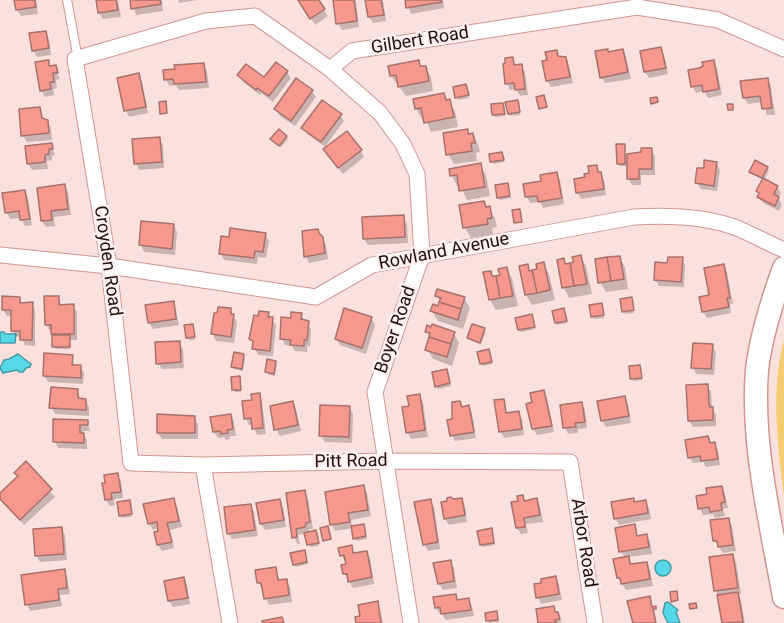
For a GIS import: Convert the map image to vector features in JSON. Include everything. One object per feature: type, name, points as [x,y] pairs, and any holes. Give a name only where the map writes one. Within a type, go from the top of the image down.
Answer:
[{"type":"street","points":[[254,0],[255,16]]},
{"type":"street","name":"Gilbert Road","points":[[330,69],[352,51],[637,7],[718,20],[784,49]]},
{"type":"street","points":[[76,59],[206,21],[255,16],[330,69]]},
{"type":"street","name":"Croyden Road","points":[[76,59],[110,266],[131,463]]},
{"type":"street","name":"Boyer Road","points":[[330,69],[380,113],[403,144],[417,174],[422,255],[375,392],[411,623]]},
{"type":"street","name":"Rowland Avenue","points":[[0,255],[110,266],[316,297],[372,265],[634,217],[667,215],[735,228],[784,250]]},
{"type":"street","points":[[784,268],[765,328],[758,369],[756,400],[758,434],[784,597]]},
{"type":"street","name":"Pitt Road","points":[[131,463],[203,465],[386,461],[570,462]]},
{"type":"street","name":"Arbor Road","points":[[570,462],[595,623]]},
{"type":"street","points":[[203,465],[230,623]]},
{"type":"lane","points":[[67,0],[76,59]]},
{"type":"shaded area","points":[[784,340],[784,497],[776,398]]},
{"type":"water","points":[[0,332],[16,334],[15,343],[0,343]]},
{"type":"water","points":[[18,354],[31,364],[30,367],[23,372],[17,370],[3,373],[0,368],[4,360]]},
{"type":"water","points":[[663,560],[671,568],[663,576],[655,568]]},
{"type":"water","points":[[668,602],[678,610],[676,612],[680,623],[668,623],[663,613],[665,603]]},
{"type":"building","points":[[14,0],[35,0],[36,7],[16,10]]},
{"type":"building","points":[[96,0],[116,0],[118,10],[98,13]]},
{"type":"building","points":[[130,0],[160,0],[161,4],[131,9]]},
{"type":"building","points":[[298,0],[319,0],[325,9],[310,19]]},
{"type":"building","points":[[333,0],[354,0],[357,21],[336,24]]},
{"type":"building","points":[[365,0],[381,0],[384,15],[368,17]]},
{"type":"building","points":[[405,0],[441,0],[442,2],[406,8]]},
{"type":"building","points":[[46,31],[49,48],[32,51],[29,33]]},
{"type":"building","points":[[661,47],[666,68],[644,72],[640,51]]},
{"type":"building","points":[[608,49],[608,52],[623,49],[628,72],[600,78],[595,51]]},
{"type":"building","points":[[557,50],[558,56],[566,57],[570,77],[546,81],[542,61],[547,60],[545,52]]},
{"type":"building","points":[[513,57],[514,65],[522,64],[525,89],[515,90],[514,83],[505,84],[503,64],[505,58]]},
{"type":"building","points":[[49,60],[49,66],[56,65],[58,73],[53,73],[54,82],[50,82],[51,89],[40,91],[35,62]]},
{"type":"building","points":[[419,60],[420,66],[426,66],[429,81],[398,87],[396,75],[390,76],[388,66]]},
{"type":"building","points":[[714,60],[719,89],[703,92],[702,85],[691,87],[688,70],[703,66],[702,62]]},
{"type":"building","points":[[276,62],[288,71],[269,96],[257,88],[256,90],[237,75],[246,64],[264,77]]},
{"type":"building","points":[[204,63],[206,82],[174,84],[173,79],[164,80],[163,70],[175,69],[174,65]]},
{"type":"building","points":[[139,73],[146,107],[124,111],[117,78]]},
{"type":"building","points":[[296,78],[313,90],[291,121],[274,109]]},
{"type":"building","points":[[768,78],[772,108],[762,109],[760,96],[743,98],[740,81]]},
{"type":"building","points":[[466,84],[469,95],[455,98],[453,87]]},
{"type":"building","points":[[444,93],[446,100],[450,99],[454,117],[424,123],[421,108],[415,109],[413,99]]},
{"type":"building","points":[[544,95],[547,107],[539,109],[536,97]]},
{"type":"building","points":[[657,97],[658,102],[651,104],[650,98]]},
{"type":"building","points":[[322,100],[342,114],[321,142],[301,128]]},
{"type":"building","points":[[518,100],[520,112],[508,114],[505,102]]},
{"type":"building","points":[[166,101],[167,113],[160,114],[159,102]]},
{"type":"building","points":[[503,103],[505,114],[492,115],[491,104]]},
{"type":"building","points":[[727,104],[733,104],[733,110],[728,110]]},
{"type":"building","points":[[40,107],[42,118],[48,120],[49,133],[21,136],[19,109]]},
{"type":"building","points":[[279,129],[287,136],[279,146],[270,139]]},
{"type":"building","points":[[468,129],[468,134],[473,133],[475,143],[471,143],[472,151],[446,155],[443,133]]},
{"type":"building","points":[[347,131],[362,150],[338,168],[323,149]]},
{"type":"building","points":[[160,137],[162,162],[134,164],[132,139]]},
{"type":"building","points":[[52,143],[53,149],[49,149],[49,154],[45,155],[45,162],[27,164],[25,146]]},
{"type":"building","points":[[616,144],[625,144],[625,164],[617,164]]},
{"type":"building","points":[[641,148],[652,148],[652,169],[639,169],[639,179],[627,179],[627,154],[641,152]]},
{"type":"building","points":[[502,152],[504,160],[490,162],[489,154]]},
{"type":"building","points":[[704,160],[717,162],[714,186],[695,183],[697,168],[704,168]]},
{"type":"building","points":[[755,160],[768,167],[762,178],[749,172]]},
{"type":"building","points":[[481,163],[485,187],[459,191],[457,175],[450,176],[449,169]]},
{"type":"building","points":[[597,165],[598,172],[601,172],[604,189],[576,193],[574,179],[585,177],[584,174],[589,173],[588,166]]},
{"type":"building","points":[[557,172],[562,198],[538,202],[537,196],[525,197],[523,184],[541,181],[540,175]]},
{"type":"building","points":[[763,178],[778,186],[774,194],[779,197],[775,206],[757,197],[759,193],[756,191]]},
{"type":"building","points":[[508,183],[510,196],[497,198],[495,185]]},
{"type":"building","points":[[65,184],[68,209],[51,211],[52,220],[41,221],[37,188]]},
{"type":"building","points":[[25,190],[30,219],[20,220],[19,211],[5,213],[2,193]]},
{"type":"building","points":[[484,201],[486,207],[490,206],[492,218],[487,219],[488,224],[463,228],[459,205]]},
{"type":"building","points":[[520,209],[522,222],[514,223],[512,210]]},
{"type":"building","points":[[404,215],[405,237],[363,239],[362,217]]},
{"type":"building","points":[[141,221],[174,224],[172,249],[139,245]]},
{"type":"building","points":[[230,228],[266,233],[263,252],[255,251],[254,258],[219,254],[221,236],[229,237]]},
{"type":"building","points":[[318,229],[323,237],[325,253],[304,257],[302,231]]},
{"type":"building","points":[[581,255],[587,284],[574,286],[570,263],[574,262],[572,257]]},
{"type":"building","points":[[620,256],[624,279],[611,281],[607,257]]},
{"type":"building","points":[[607,257],[611,281],[598,283],[595,259]]},
{"type":"building","points":[[668,257],[683,257],[681,282],[654,280],[655,262],[667,263]]},
{"type":"building","points":[[564,258],[565,264],[570,263],[574,286],[562,288],[557,260]]},
{"type":"building","points":[[544,262],[550,290],[537,293],[532,270],[537,269],[536,264]]},
{"type":"building","points":[[528,264],[529,271],[532,270],[537,293],[525,295],[519,266]]},
{"type":"building","points":[[724,264],[730,298],[727,298],[729,307],[702,312],[699,297],[709,295],[704,268]]},
{"type":"building","points":[[507,267],[513,296],[500,298],[496,276],[500,275],[498,269]]},
{"type":"building","points":[[491,271],[492,276],[496,276],[500,298],[489,300],[483,272]]},
{"type":"building","points":[[437,289],[465,297],[461,309],[439,302],[441,298],[435,296]]},
{"type":"building","points":[[2,296],[20,297],[20,303],[33,302],[32,340],[20,340],[20,331],[11,331],[11,310],[2,310]]},
{"type":"building","points":[[44,296],[59,296],[59,305],[74,304],[74,334],[51,334],[51,325],[45,325]]},
{"type":"building","points":[[632,297],[634,310],[622,312],[620,299]]},
{"type":"building","points":[[174,301],[176,319],[148,323],[145,305]]},
{"type":"building","points":[[439,302],[461,309],[458,320],[430,311],[433,304],[438,306]]},
{"type":"building","points":[[602,303],[604,315],[591,317],[589,305]]},
{"type":"building","points":[[218,307],[231,308],[231,314],[234,314],[231,337],[211,334],[214,313],[217,313]]},
{"type":"building","points":[[344,308],[372,317],[362,348],[335,339]]},
{"type":"building","points":[[564,308],[567,321],[555,323],[552,311]]},
{"type":"building","points":[[259,311],[269,312],[268,317],[273,317],[270,351],[252,349],[253,341],[249,339],[254,315],[258,316]]},
{"type":"building","points":[[291,312],[302,313],[301,319],[309,321],[304,346],[290,345],[291,340],[280,339],[281,317],[291,318]]},
{"type":"building","points":[[532,314],[535,327],[518,330],[515,318]]},
{"type":"building","points":[[193,324],[195,337],[186,338],[184,325]]},
{"type":"building","points":[[432,324],[455,332],[451,344],[429,337],[430,333],[425,332],[427,325],[431,327]]},
{"type":"building","points":[[472,324],[485,328],[480,343],[467,338]]},
{"type":"building","points":[[52,335],[70,335],[70,347],[52,347]]},
{"type":"building","points":[[429,337],[451,344],[447,357],[425,350]]},
{"type":"building","points":[[180,341],[181,362],[156,364],[155,342]]},
{"type":"building","points":[[693,343],[713,344],[711,369],[691,368]]},
{"type":"building","points":[[489,349],[492,362],[480,364],[477,352]]},
{"type":"building","points":[[234,352],[244,354],[242,369],[231,367]]},
{"type":"building","points":[[44,353],[73,355],[72,365],[81,365],[81,378],[43,376]]},
{"type":"building","points":[[267,359],[276,361],[274,374],[265,372]]},
{"type":"building","points":[[640,365],[642,378],[630,379],[629,366]]},
{"type":"building","points":[[447,369],[450,383],[435,387],[432,372]]},
{"type":"building","points":[[240,376],[241,390],[232,390],[231,377]]},
{"type":"building","points":[[708,384],[713,420],[688,421],[686,385]]},
{"type":"building","points":[[51,387],[78,389],[78,398],[86,399],[86,410],[49,408]]},
{"type":"building","points":[[544,390],[552,426],[532,429],[526,404],[532,402],[530,393]]},
{"type":"building","points":[[260,393],[263,428],[252,429],[251,418],[244,419],[242,401],[252,400],[251,394]]},
{"type":"building","points":[[420,394],[425,430],[406,433],[402,407],[409,406],[407,396]]},
{"type":"building","points":[[625,396],[629,416],[601,421],[597,401]]},
{"type":"building","points":[[504,399],[506,413],[519,411],[522,429],[499,432],[494,400]]},
{"type":"building","points":[[293,401],[298,425],[274,430],[270,406]]},
{"type":"building","points":[[460,401],[462,407],[469,405],[474,432],[450,436],[447,420],[452,419],[452,402]]},
{"type":"building","points":[[582,402],[585,422],[575,423],[576,427],[563,428],[560,405]]},
{"type":"building","points":[[320,405],[350,406],[349,437],[319,436]]},
{"type":"building","points":[[157,414],[195,416],[195,433],[157,433]]},
{"type":"building","points":[[231,414],[233,429],[227,430],[228,433],[213,432],[210,417]]},
{"type":"building","points":[[53,419],[88,420],[88,425],[80,425],[80,433],[84,433],[84,443],[53,442]]},
{"type":"building","points":[[708,436],[710,443],[715,442],[718,459],[701,461],[700,456],[688,458],[685,440]]},
{"type":"building","points":[[26,461],[52,489],[20,520],[0,499],[0,493],[18,476],[14,473]]},
{"type":"building","points":[[118,473],[121,492],[111,493],[112,499],[105,500],[102,483],[105,483],[104,475]]},
{"type":"building","points":[[364,485],[368,510],[348,513],[350,522],[330,525],[325,492]]},
{"type":"building","points":[[722,486],[725,502],[721,503],[722,510],[710,512],[709,507],[698,509],[696,496],[707,494],[706,488]]},
{"type":"building","points":[[305,490],[310,522],[306,523],[305,527],[296,529],[297,537],[292,538],[286,493]]},
{"type":"building","points":[[523,495],[524,501],[537,498],[540,515],[524,518],[525,527],[516,528],[511,502],[518,501],[517,496]]},
{"type":"building","points":[[451,497],[453,499],[462,498],[465,515],[444,519],[441,502]]},
{"type":"building","points":[[174,498],[179,521],[167,523],[172,542],[157,545],[154,532],[158,531],[157,522],[148,524],[143,504]]},
{"type":"building","points":[[634,498],[634,502],[646,500],[648,513],[614,519],[611,502]]},
{"type":"building","points":[[280,499],[284,520],[260,524],[256,503]]},
{"type":"building","points":[[431,499],[438,542],[423,545],[414,502]]},
{"type":"building","points":[[130,500],[132,514],[119,516],[117,502]]},
{"type":"building","points":[[251,504],[255,530],[227,534],[224,507]]},
{"type":"building","points":[[729,518],[733,545],[718,547],[717,541],[713,541],[710,520]]},
{"type":"building","points":[[364,524],[366,536],[353,539],[351,526]]},
{"type":"building","points":[[635,524],[637,536],[647,534],[649,547],[619,552],[615,528]]},
{"type":"building","points":[[328,526],[331,539],[323,541],[320,528]]},
{"type":"building","points":[[62,527],[64,554],[35,556],[33,529]]},
{"type":"building","points":[[492,528],[494,543],[480,545],[477,531]]},
{"type":"building","points":[[316,530],[319,543],[307,545],[304,533]]},
{"type":"building","points":[[352,545],[353,553],[367,551],[372,577],[348,582],[347,574],[343,574],[341,565],[346,564],[344,555],[340,556],[338,548]]},
{"type":"building","points":[[305,550],[307,562],[293,565],[290,553]]},
{"type":"building","points":[[733,554],[738,588],[714,591],[709,557]]},
{"type":"building","points":[[629,556],[630,564],[647,562],[650,579],[621,584],[620,578],[617,578],[613,559]]},
{"type":"building","points":[[451,560],[454,581],[438,584],[433,563]]},
{"type":"building","points":[[276,567],[278,580],[287,579],[289,595],[264,599],[261,583],[257,583],[255,570]]},
{"type":"building","points":[[65,569],[67,588],[58,589],[59,600],[25,605],[21,575]]},
{"type":"building","points":[[556,576],[559,594],[536,598],[534,584],[541,583],[541,579]]},
{"type":"building","points":[[184,577],[188,598],[168,601],[164,581]]},
{"type":"building","points":[[677,591],[678,600],[671,602],[670,592]]},
{"type":"building","points":[[738,592],[743,622],[722,623],[717,595]]},
{"type":"building","points":[[456,594],[457,600],[469,598],[471,610],[441,614],[440,607],[435,608],[433,597]]},
{"type":"building","points":[[650,596],[652,607],[656,606],[656,609],[653,609],[656,623],[633,623],[627,601]]},
{"type":"building","points":[[378,601],[381,623],[356,623],[355,617],[360,616],[358,605]]},
{"type":"building","points":[[696,603],[697,608],[690,609],[689,604]]},
{"type":"building","points":[[554,606],[560,619],[555,620],[556,623],[538,623],[536,609]]},
{"type":"building","points":[[497,611],[498,620],[486,621],[485,613]]},
{"type":"building","points":[[282,617],[284,623],[262,623],[262,621]]}]
